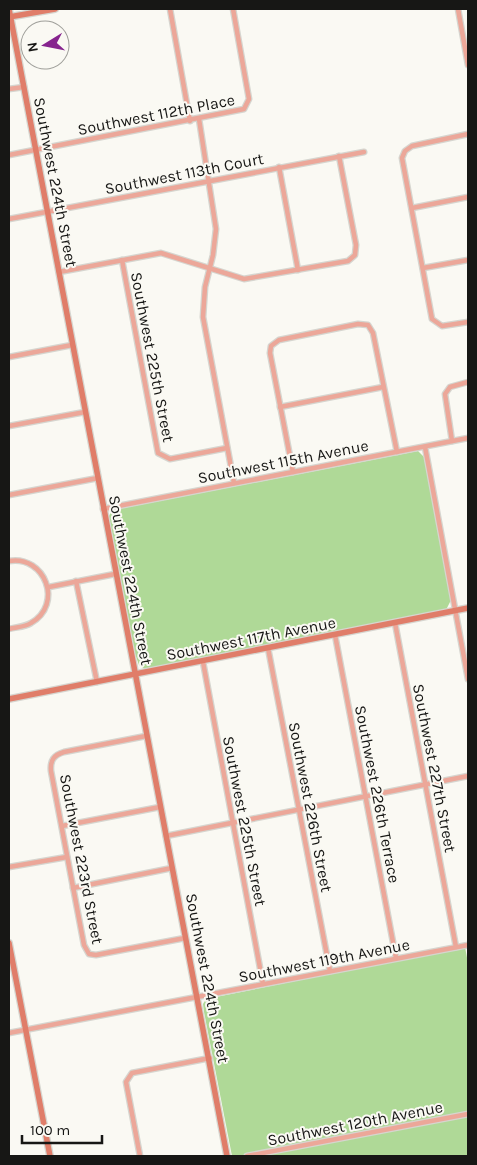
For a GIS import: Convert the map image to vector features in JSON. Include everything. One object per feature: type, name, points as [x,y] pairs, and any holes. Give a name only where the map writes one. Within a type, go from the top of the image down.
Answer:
[{"type":"street","name":"Southwest 224th Street","points":[[9,9],[146,736],[199,998],[227,1156]]},
{"type":"street","points":[[10,17],[55,9]]},
{"type":"street","points":[[170,9],[190,121]]},
{"type":"street","name":"Southwest 112th Place","points":[[9,155],[239,111],[248,105],[249,99],[233,9]]},
{"type":"street","points":[[458,9],[467,46],[468,65]]},
{"type":"street","points":[[9,89],[24,87]]},
{"type":"street","points":[[200,119],[216,229],[204,287],[203,317],[234,483]]},
{"type":"street","points":[[468,134],[407,148],[402,159],[432,319],[441,326],[468,322]]},
{"type":"street","name":"Southwest 113th Court","points":[[9,219],[364,152]]},
{"type":"street","points":[[59,272],[161,254],[244,279],[346,261],[353,257],[355,241],[339,156]]},
{"type":"street","points":[[279,167],[298,270]]},
{"type":"street","points":[[412,208],[468,197]]},
{"type":"street","name":"Southwest 225th Street","points":[[122,260],[156,446],[162,457],[172,459],[227,448]]},
{"type":"street","points":[[423,268],[468,260]]},
{"type":"street","points":[[293,472],[270,353],[273,342],[358,324],[368,325],[373,333],[396,452]]},
{"type":"street","points":[[9,357],[72,345]]},
{"type":"street","points":[[452,441],[444,398],[446,390],[452,385],[468,382]]},
{"type":"street","points":[[280,407],[383,387]]},
{"type":"street","points":[[9,426],[85,412]]},
{"type":"street","name":"Southwest 115th Avenue","points":[[103,509],[468,438]]},
{"type":"street","points":[[425,446],[468,679]]},
{"type":"street","points":[[9,495],[98,478]]},
{"type":"street","points":[[9,561],[25,562],[36,568],[49,587],[48,602],[39,616],[28,624],[9,629]]},
{"type":"street","points":[[49,587],[115,574]]},
{"type":"street","points":[[76,581],[97,682]]},
{"type":"street","name":"Southwest 117th Avenue","points":[[9,699],[468,608]]},
{"type":"street","name":"Southwest 227th Street","points":[[395,623],[456,947]]},
{"type":"street","name":"Southwest 226th Terrace","points":[[335,635],[396,958]]},
{"type":"street","points":[[461,642],[468,641]]},
{"type":"street","name":"Southwest 226th Street","points":[[268,648],[330,971]]},
{"type":"street","name":"Southwest 225th Street","points":[[203,662],[264,984]]},
{"type":"street","name":"Southwest 223rd Street","points":[[146,736],[64,752],[53,758],[52,771],[84,948],[89,954],[98,955],[186,938]]},
{"type":"street","points":[[166,836],[468,776]]},
{"type":"street","points":[[62,826],[160,807]]},
{"type":"street","points":[[9,867],[68,857]]},
{"type":"street","points":[[73,888],[172,868]]},
{"type":"street","points":[[9,943],[50,1156]]},
{"type":"street","name":"Southwest 119th Avenue","points":[[9,1034],[468,945]]},
{"type":"street","points":[[140,1156],[126,1082],[128,1077],[132,1073],[210,1058]]},
{"type":"street","name":"Southwest 120th Avenue","points":[[247,1156],[468,1114]]},
{"type":"green space","points":[[418,451],[424,457],[451,600],[446,610],[154,668],[145,669],[139,665],[131,643],[108,518],[111,512],[118,509]]},
{"type":"green space","points":[[465,947],[468,963],[468,1156],[232,1156],[204,1012],[203,1004],[206,999]]}]
